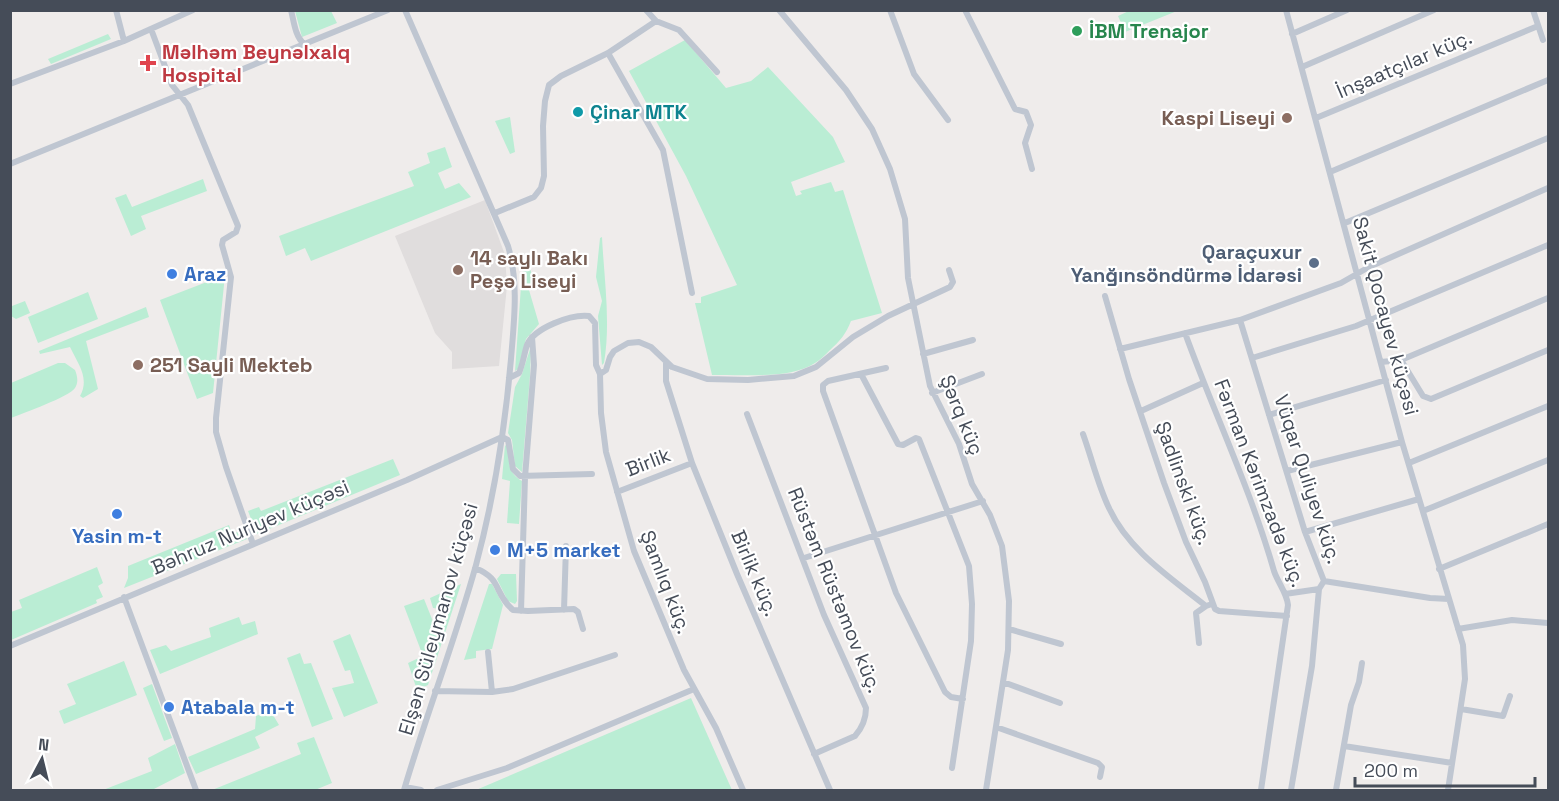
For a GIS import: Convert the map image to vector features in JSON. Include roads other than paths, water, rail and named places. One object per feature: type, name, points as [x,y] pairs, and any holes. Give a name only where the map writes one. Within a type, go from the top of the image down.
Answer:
[{"type":"street","points":[[116,10],[124,41]]},
{"type":"street","points":[[10,84],[124,41],[194,10]]},
{"type":"street","points":[[291,10],[296,32],[304,44]]},
{"type":"street","points":[[10,164],[388,10]]},
{"type":"street","name":"Elşən Süleymanov küçəsi","points":[[405,10],[495,213],[512,258],[515,284],[509,378],[502,437],[485,528],[475,568],[405,789]]},
{"type":"street","points":[[646,10],[656,21],[679,30],[717,72]]},
{"type":"street","name":"Şərq küç","points":[[779,10],[846,90],[872,129],[883,151],[905,219],[907,268],[932,393],[959,444],[972,484],[983,501],[1002,546],[1009,602],[1009,629],[986,790]]},
{"type":"street","points":[[890,10],[914,74],[948,120]]},
{"type":"street","points":[[965,10],[1015,109],[1026,112],[1031,125],[1025,143],[1032,169]]},
{"type":"street","name":"Sakit Qocayev küçəsi","points":[[1286,10],[1402,442],[1464,653],[1466,669],[1448,790]]},
{"type":"street","points":[[1292,34],[1347,10]]},
{"type":"street","points":[[1302,67],[1434,10]]},
{"type":"street","points":[[1533,10],[1543,40]]},
{"type":"street","points":[[495,213],[534,197],[541,188],[544,176],[543,118],[549,84],[608,52],[656,21]]},
{"type":"street","name":"İnşaatçılar küç.","points":[[1316,118],[1538,26]]},
{"type":"street","points":[[151,29],[172,85],[188,105],[238,226],[236,232],[223,240],[231,277],[216,425],[226,467],[253,544]]},
{"type":"street","points":[[608,52],[663,150],[692,293]]},
{"type":"street","points":[[1330,172],[1548,80]]},
{"type":"street","points":[[1345,223],[1548,138]]},
{"type":"street","points":[[1120,349],[1240,320],[1319,292],[1369,267],[1548,188]]},
{"type":"street","points":[[1251,358],[1370,321],[1548,245]]},
{"type":"street","points":[[600,374],[606,370],[614,351],[620,346],[634,342],[644,343],[651,347],[666,363],[680,371],[707,379],[748,380],[794,376],[810,371],[853,337],[913,304],[950,287],[953,282],[950,270]]},
{"type":"street","name":"Şadlinski küç.","points":[[1105,296],[1120,349],[1178,523],[1205,582],[1209,605]]},
{"type":"street","points":[[1381,362],[1401,360],[1548,298]]},
{"type":"street","name":"Şamlıq küç.","points":[[532,337],[538,331],[553,324],[578,316],[589,316],[595,323],[596,365],[600,374],[603,431],[617,492],[644,575],[694,689],[716,728],[743,790]]},
{"type":"street","name":"Vüqar Quliyev küç.","points":[[1240,320],[1305,532],[1324,581],[1320,584],[1319,589],[1312,666],[1290,790]]},
{"type":"street","name":"Fərman Kərimzadə küç.","points":[[1185,333],[1203,384],[1229,442],[1288,605],[1261,790]]},
{"type":"street","points":[[509,378],[519,373],[527,345],[532,337]]},
{"type":"street","points":[[521,611],[525,477],[534,365],[532,337]]},
{"type":"street","points":[[923,354],[973,340]]},
{"type":"street","points":[[1401,360],[1424,396],[1431,399],[1548,350]]},
{"type":"street","name":"Birlik küç.","points":[[666,363],[666,381],[692,463],[830,790]]},
{"type":"street","points":[[886,368],[828,381],[823,385],[823,391],[896,593],[945,692],[951,697],[963,699]]},
{"type":"street","points":[[861,374],[898,444],[903,445],[916,438],[919,439],[969,566],[972,604],[971,641],[952,768]]},
{"type":"street","points":[[932,393],[982,374]]},
{"type":"street","points":[[1269,415],[1386,380]]},
{"type":"street","points":[[1141,411],[1203,384]]},
{"type":"street","points":[[1409,463],[1548,406]]},
{"type":"street","name":"Rüstəm Rüstəmov küç.","points":[[747,414],[833,638],[866,708],[866,716],[860,731],[855,736],[814,754]]},
{"type":"street","points":[[1083,434],[1109,508],[1120,527],[1175,583],[1219,611],[1287,616]]},
{"type":"street","points":[[502,437],[510,443],[514,472],[525,477],[592,474]]},
{"type":"street","name":"Bəhruz Nuriyev küçəsi","points":[[10,646],[502,437]]},
{"type":"street","points":[[1287,471],[1402,442]]},
{"type":"street","points":[[1423,511],[1548,460]]},
{"type":"street","name":"Birlik","points":[[617,492],[692,463]]},
{"type":"street","points":[[1305,532],[1419,499]]},
{"type":"street","points":[[804,558],[983,501]]},
{"type":"street","points":[[1439,568],[1548,524]]},
{"type":"street","points":[[564,610],[566,546]]},
{"type":"street","points":[[475,568],[490,576],[513,610],[574,609],[578,612],[582,628]]},
{"type":"street","points":[[1324,581],[1449,599]]},
{"type":"street","points":[[1284,594],[1319,589]]},
{"type":"street","points":[[124,597],[196,790]]},
{"type":"street","points":[[1199,643],[1196,613],[1209,605]]},
{"type":"street","points":[[1458,629],[1512,620],[1548,623]]},
{"type":"street","points":[[1009,629],[1061,644]]},
{"type":"street","points":[[488,652],[492,692]]},
{"type":"street","points":[[435,691],[492,692],[513,689],[615,655]]},
{"type":"street","points":[[1336,790],[1362,663]]},
{"type":"street","points":[[1003,682],[1060,703]]},
{"type":"street","points":[[437,790],[507,768],[694,689]]},
{"type":"street","points":[[1461,709],[1503,716],[1510,696]]},
{"type":"street","points":[[996,727],[1098,763],[1101,767],[1100,777]]},
{"type":"street","points":[[1344,746],[1452,763]]},
{"type":"street","points":[[405,789],[421,790]]},
{"type":"place","name":"İBM Trenajor","points":[[1077,31]]},
{"type":"place","name":"Məlhəm Beynəlxalq Hospital","points":[[148,63]]},
{"type":"place","name":"Çinar MTK","points":[[578,112]]},
{"type":"place","name":"Kaspi Liseyi","points":[[1287,118]]},
{"type":"place","name":"Qaraçuxur Yanğınsöndürmə İdarəsi","points":[[1314,263]]},
{"type":"place","name":"14 saylı Bakı Peşə Liseyi","points":[[458,270]]},
{"type":"place","name":"Araz","points":[[172,274]]},
{"type":"place","name":"251 Sayli Mekteb","points":[[138,365]]},
{"type":"place","name":"Yasin m-t","points":[[117,514]]},
{"type":"place","name":"М+5 market","points":[[495,550]]},
{"type":"place","name":"Atabala m-t","points":[[169,707]]}]
